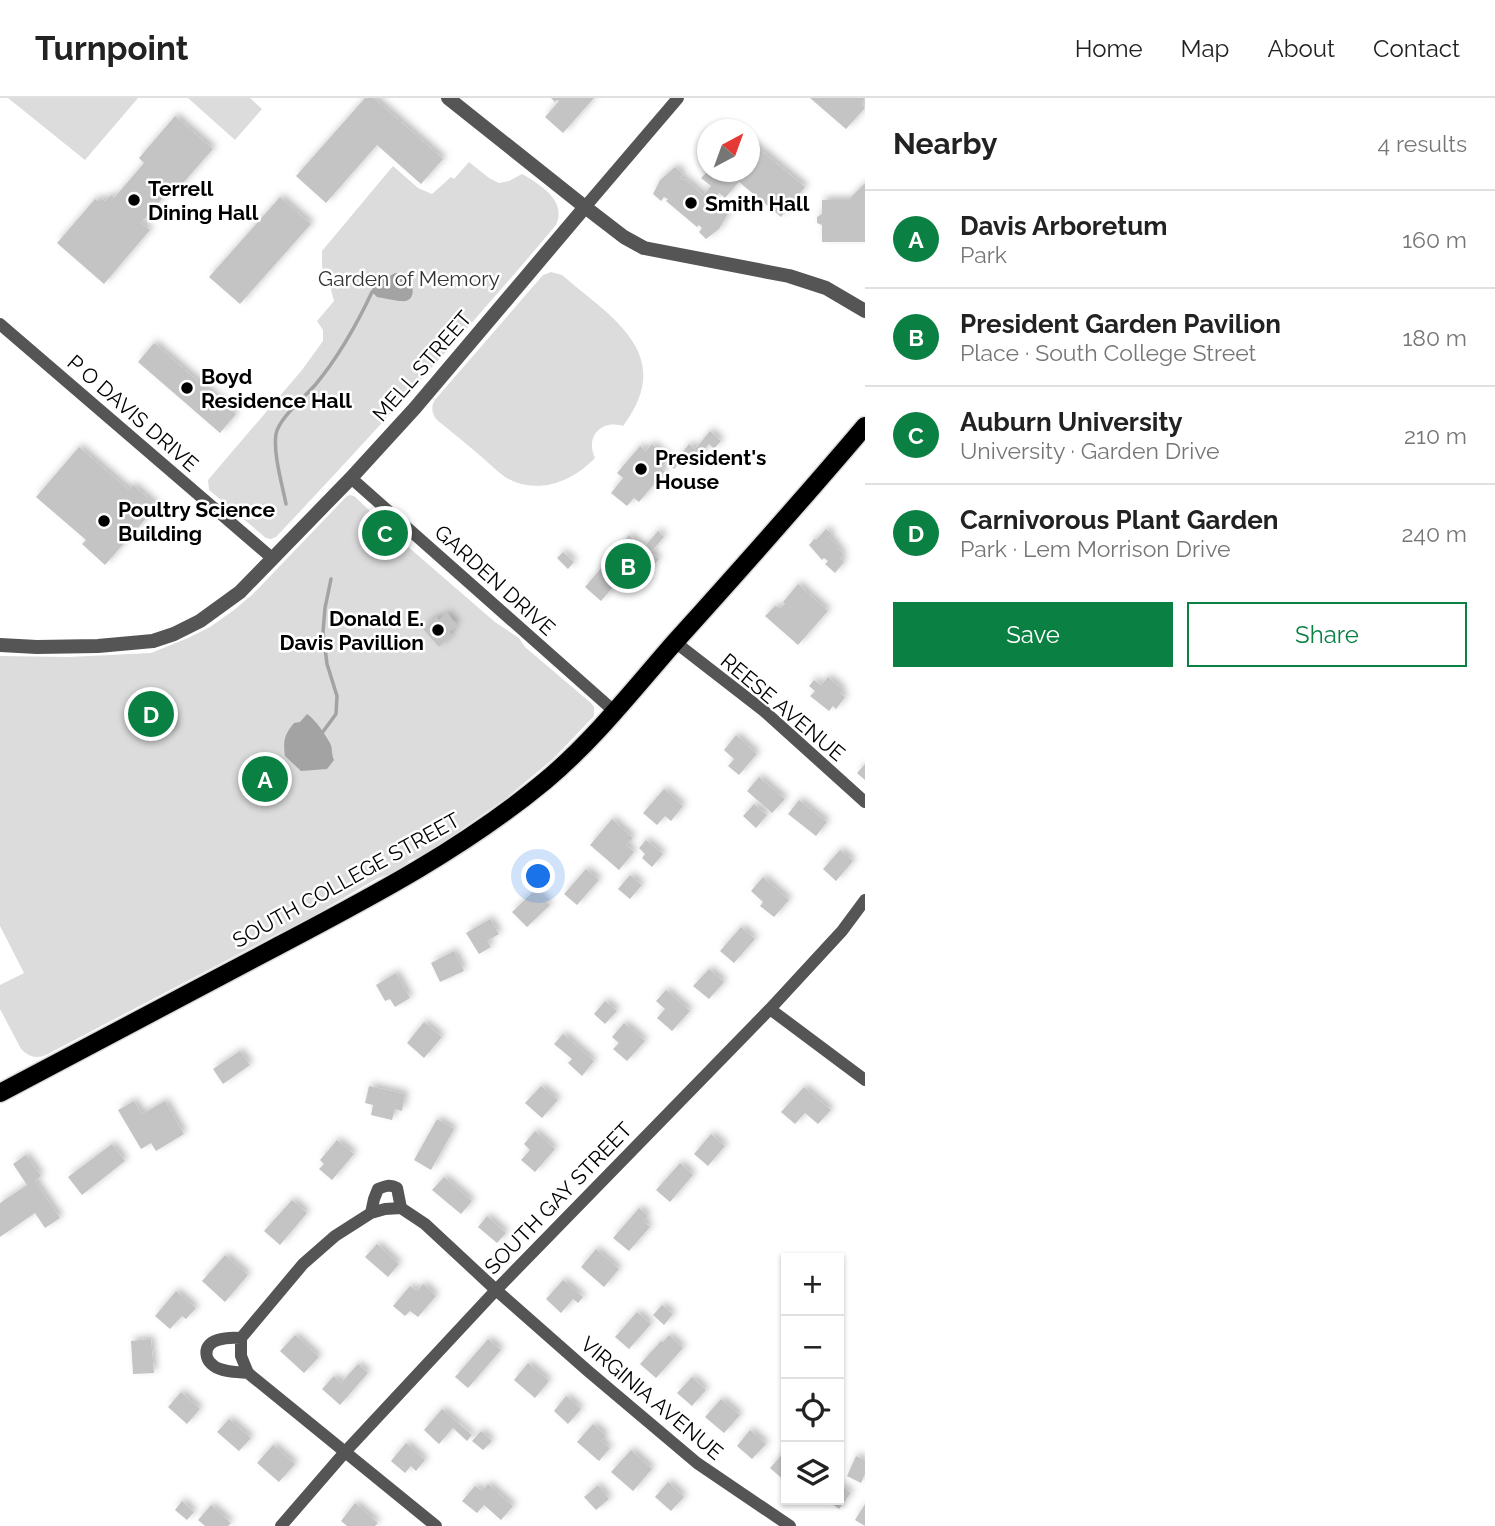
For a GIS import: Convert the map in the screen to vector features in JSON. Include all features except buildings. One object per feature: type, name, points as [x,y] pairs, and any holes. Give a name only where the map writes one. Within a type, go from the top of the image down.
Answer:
[{"type":"main road","name":"SOUTH COLLEGE STREET","points":[[0,1093],[409,875],[478,831],[544,782],[574,755],[762,547],[865,426]]},
{"type":"street","points":[[448,98],[624,237],[644,247],[789,276],[826,288],[865,311]]},
{"type":"street","name":"MELL STREET","points":[[0,645],[98,646],[153,641],[200,621],[240,592],[415,408],[678,98]]},
{"type":"street","name":"P O DAVIS DRIVE","points":[[0,324],[272,558]]},
{"type":"street","name":"GARDEN DRIVE","points":[[351,478],[614,711]]},
{"type":"street","name":"REESE AVENUE","points":[[675,642],[764,711],[865,802]]},
{"type":"street","name":"SOUTH GAY STREET","points":[[281,1526],[345,1452],[496,1290],[770,1009],[842,931],[865,900]]},
{"type":"street","points":[[770,1009],[865,1080]]},
{"type":"street","name":"VIRGINIA AVENUE","points":[[371,1213],[378,1189],[393,1185],[397,1188],[401,1208],[425,1224],[588,1371],[697,1463],[790,1526]]},
{"type":"street","points":[[247,1374],[241,1356],[241,1338],[303,1264],[335,1236],[371,1213],[401,1208]]},
{"type":"street","points":[[241,1338],[226,1337],[217,1340],[209,1346],[206,1353],[208,1361],[215,1367],[247,1374],[436,1526]]},
{"type":"green space","points":[[8,98],[138,98],[85,160]]},
{"type":"green space","points":[[188,98],[250,98],[262,109],[235,140]]},
{"type":"green space","name":"Garden of Memory","points":[[469,162],[499,183],[522,174],[537,183],[555,201],[558,208],[556,225],[348,460],[276,537],[266,538],[209,490],[208,480],[302,370],[323,341],[323,330],[317,321],[334,301],[322,267],[322,251],[393,166],[418,188],[432,194],[451,177],[454,179]]},
{"type":"green space","points":[[551,272],[562,275],[618,323],[632,340],[641,358],[643,378],[638,401],[623,426],[608,425],[594,437],[592,450],[595,458],[565,480],[541,486],[517,483],[505,477],[437,420],[432,406],[543,275]]},
{"type":"green space","points":[[350,495],[495,622],[519,638],[525,647],[591,703],[594,716],[553,759],[505,799],[463,828],[448,846],[431,860],[423,855],[410,860],[394,876],[378,878],[326,908],[324,913],[303,920],[46,1055],[36,1057],[27,1054],[21,1049],[0,1009],[0,985],[24,973],[0,926],[0,656],[68,657],[151,653],[188,638],[210,627],[253,594]]},
{"type":"shaded area","points":[[395,273],[406,277],[412,286],[412,295],[406,301],[377,297],[372,292],[375,282]]},
{"type":"shaded area","points":[[307,714],[320,727],[331,745],[334,760],[327,769],[301,771],[285,756],[284,742],[288,731]]},
{"type":"waterway","points":[[286,504],[278,469],[278,428],[332,362],[354,328],[372,292]]},
{"type":"waterway","points":[[322,733],[336,714],[337,696],[327,664],[323,632],[331,579]]},
{"type":"place","name":"Terrell Dining Hall","points":[[134,200]]},
{"type":"place","name":"Smith Hall","points":[[691,203]]},
{"type":"place","name":"Boyd Residence Hall","points":[[187,388]]},
{"type":"place","name":"President's House","points":[[641,469]]},
{"type":"place","name":"Poultry Science Building","points":[[104,521]]},
{"type":"place","name":"Auburn University","points":[[385,533]]},
{"type":"place","name":"President Garden Pavilion","points":[[628,566]]},
{"type":"place","name":"Donald E. Davis Pavillion","points":[[438,630]]},
{"type":"place","name":"Carnivorous Plant Garden","points":[[151,714]]},
{"type":"place","name":"Davis Arboretum","points":[[265,779]]}]
